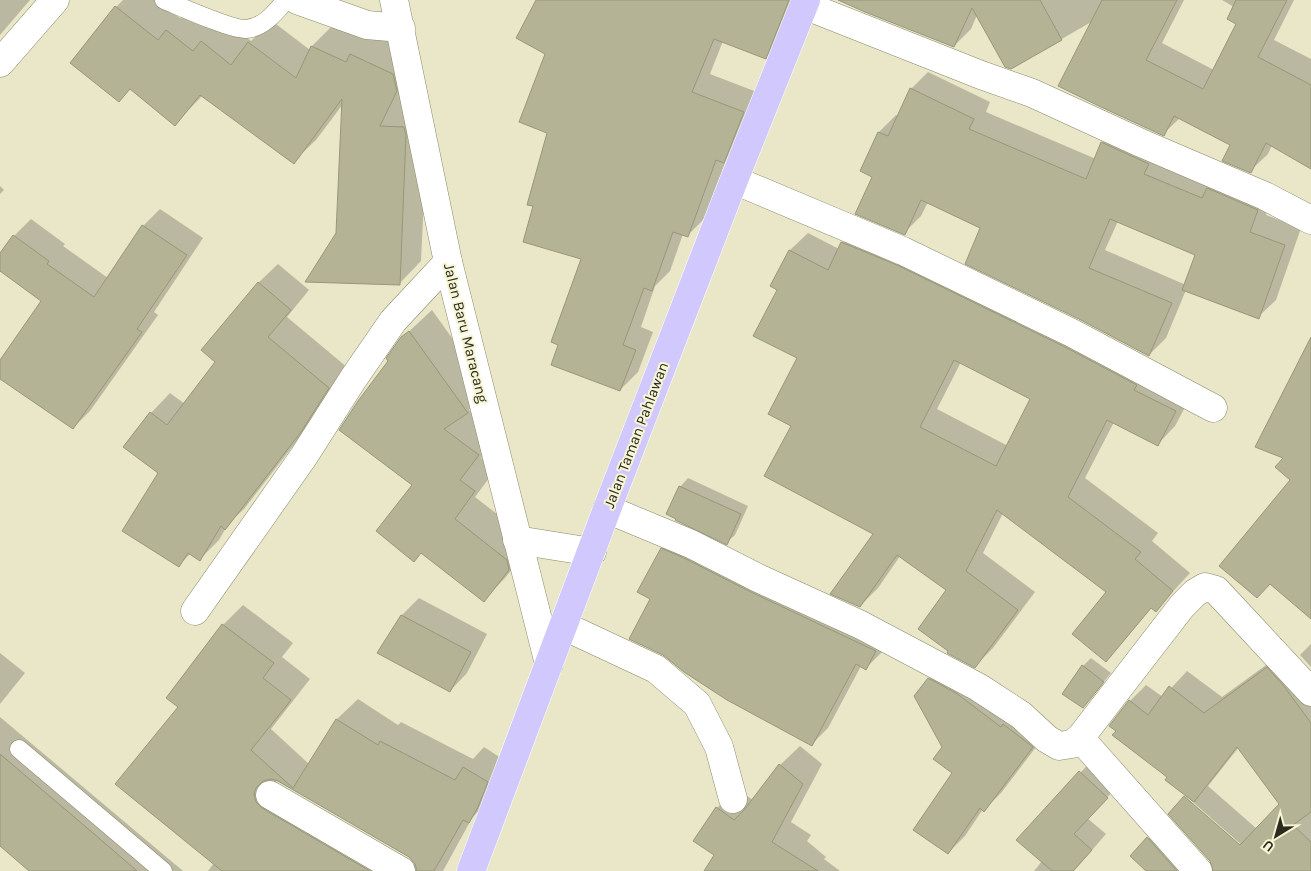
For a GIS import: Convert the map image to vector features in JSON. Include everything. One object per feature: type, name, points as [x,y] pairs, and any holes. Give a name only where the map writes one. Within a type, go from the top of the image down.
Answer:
[{"type":"main road","name":"Jalan Taman Pahlawan","points":[[471,871],[607,509],[734,180],[805,3]]},
{"type":"street","points":[[0,63],[55,0]]},
{"type":"street","points":[[297,0],[367,25],[401,28]]},
{"type":"street","name":"Jalan Baru Maracang","points":[[394,0],[448,262],[549,664]]},
{"type":"street","points":[[805,3],[981,76],[1032,93],[1141,143],[1265,196],[1311,220]]},
{"type":"street","points":[[734,180],[903,251],[1072,332],[1213,408]]},
{"type":"street","points":[[195,611],[304,456],[393,321],[448,262]]},
{"type":"street","points":[[607,509],[691,544],[758,578],[878,634],[978,687],[1021,715],[1047,739],[1059,746],[1072,744],[1080,738],[1182,606],[1205,586],[1216,590],[1311,692]]},
{"type":"street","points":[[517,540],[592,552]]},
{"type":"street","points":[[564,626],[656,669],[697,704],[719,747],[733,799]]},
{"type":"street","points":[[1080,738],[1198,871]]},
{"type":"street","points":[[270,795],[401,871]]},
{"type":"lane","points":[[164,0],[231,26],[245,29],[257,26],[269,18],[286,0]]},
{"type":"lane","points":[[19,749],[163,871]]},
{"type":"building","points":[[536,0],[789,0],[766,59],[714,39],[692,92],[744,112],[724,163],[716,160],[688,237],[673,232],[652,291],[644,288],[623,345],[636,350],[620,391],[551,365],[558,345],[551,342],[581,259],[523,242],[533,206],[527,205],[547,133],[519,122],[545,54],[516,38]]},
{"type":"building","points":[[838,0],[1040,0],[1062,40],[1011,69],[1005,67],[972,8],[954,47]]},
{"type":"building","points":[[1102,0],[1177,0],[1146,60],[1203,89],[1236,24],[1227,19],[1236,0],[1287,0],[1258,57],[1311,85],[1311,169],[1266,143],[1251,173],[1222,161],[1230,145],[1174,116],[1164,136],[1058,86]]},
{"type":"building","points":[[115,6],[158,40],[166,30],[193,51],[201,41],[231,65],[248,42],[296,78],[311,46],[346,62],[350,54],[393,74],[397,91],[380,126],[404,127],[406,135],[400,285],[305,282],[336,233],[342,99],[294,164],[200,95],[175,126],[130,89],[119,102],[70,63]]},
{"type":"building","points":[[910,88],[974,119],[969,129],[1086,179],[1101,142],[1149,164],[1144,174],[1202,198],[1207,188],[1258,210],[1250,232],[1285,245],[1259,319],[1182,290],[1195,255],[1110,219],[1089,268],[1172,303],[1149,356],[1079,319],[965,264],[980,228],[921,200],[905,235],[855,214],[872,177],[860,171],[878,132],[888,136]]},
{"type":"building","points":[[142,225],[187,255],[137,329],[142,332],[73,429],[0,379],[0,360],[41,301],[0,271],[0,253],[13,235],[49,261],[47,264],[94,297]]},
{"type":"building","points":[[841,242],[897,265],[1065,347],[1137,385],[1134,390],[1176,411],[1158,446],[1107,420],[1068,497],[1141,552],[1135,559],[1173,591],[1156,612],[1151,608],[1106,662],[1072,634],[1106,592],[997,510],[966,571],[1018,610],[975,668],[947,653],[948,651],[918,629],[946,590],[897,555],[860,607],[830,594],[873,534],[764,476],[791,426],[768,414],[797,358],[753,336],[777,290],[770,286],[789,250],[828,270]],"holes":[[[954,360],[1030,399],[996,466],[920,427]]]},
{"type":"building","points":[[258,282],[291,310],[268,337],[329,388],[301,432],[225,530],[221,526],[200,561],[188,553],[179,567],[122,531],[158,473],[123,447],[150,412],[167,425],[215,362],[201,350]]},
{"type":"building","points":[[409,331],[468,413],[444,429],[479,455],[460,480],[475,491],[455,519],[507,560],[509,570],[484,602],[421,553],[414,562],[376,531],[412,485],[339,430],[388,361],[386,358],[401,337]]},
{"type":"building","points":[[1311,337],[1311,619],[1270,584],[1257,598],[1219,566],[1290,480],[1275,467],[1283,458],[1255,447]]},
{"type":"building","points":[[679,486],[741,514],[727,545],[666,514]]},
{"type":"building","points":[[661,548],[876,651],[866,670],[856,664],[812,746],[727,700],[684,672],[663,655],[629,639],[650,599],[637,592]]},
{"type":"building","points":[[401,615],[471,652],[450,692],[377,653]]},
{"type":"building","points":[[222,624],[274,663],[263,678],[291,700],[251,750],[293,788],[336,719],[378,745],[380,741],[455,780],[463,767],[488,782],[469,823],[463,820],[434,871],[417,871],[415,864],[409,857],[278,781],[271,779],[263,781],[256,788],[254,794],[256,802],[262,808],[370,871],[222,871],[115,784],[178,707],[166,698]]},
{"type":"building","points":[[1082,665],[1104,682],[1083,708],[1062,694]]},
{"type":"building","points":[[1267,667],[1311,723],[1311,812],[1293,825],[1311,842],[1311,871],[1213,871],[1210,861],[1168,814],[1184,796],[1240,845],[1279,804],[1237,747],[1194,802],[1165,780],[1167,777],[1112,735],[1116,731],[1109,726],[1129,700],[1148,715],[1169,686],[1204,713]]},
{"type":"building","points":[[928,678],[956,693],[1001,727],[1003,724],[1033,747],[984,812],[980,808],[948,854],[913,830],[952,773],[933,759],[942,747],[914,696]]},
{"type":"building","points":[[0,754],[137,871],[29,871],[0,846]]},
{"type":"building","points":[[779,764],[803,784],[772,842],[818,871],[704,871],[714,855],[693,841],[716,807],[734,820],[744,810]]},
{"type":"building","points":[[1079,771],[1108,798],[1074,834],[1092,850],[1073,871],[1052,871],[1016,840]]},
{"type":"building","points":[[1147,837],[1177,871],[1146,871],[1130,856]]}]
